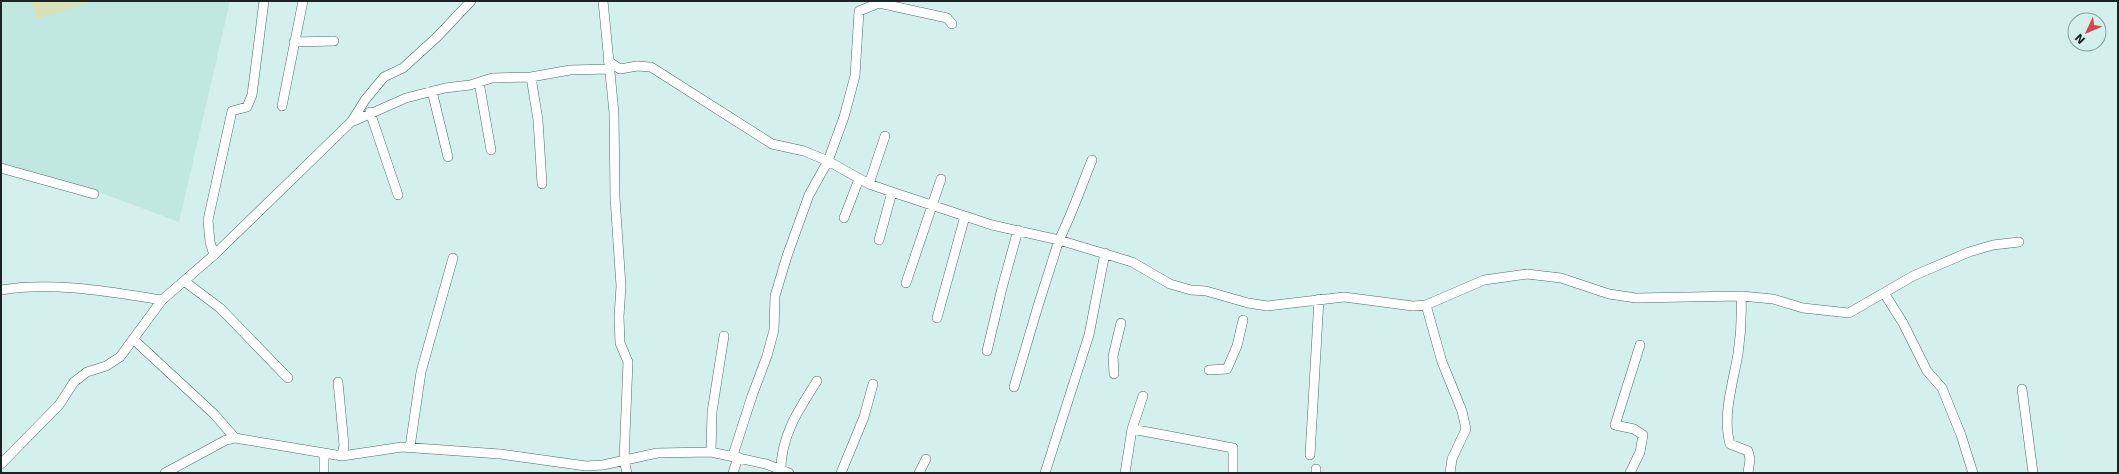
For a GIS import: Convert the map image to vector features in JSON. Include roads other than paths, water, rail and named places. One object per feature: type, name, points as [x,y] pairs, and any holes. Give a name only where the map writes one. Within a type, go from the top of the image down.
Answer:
[{"type":"street","points":[[214,255],[210,242],[208,220],[232,111],[247,107],[252,95],[264,1]]},
{"type":"street","points":[[282,106],[303,1]]},
{"type":"street","points":[[1,464],[59,405],[74,382],[86,372],[106,366],[120,357],[162,300],[214,255],[352,121],[365,100],[384,77],[403,68],[437,37],[471,1]]},
{"type":"street","points":[[603,1],[608,65],[614,113],[615,198],[621,286],[619,317],[620,343],[628,362],[624,460],[627,473]]},
{"type":"street","points":[[734,473],[736,456],[752,396],[767,356],[774,330],[775,296],[787,256],[809,194],[828,161],[844,117],[855,76],[859,11],[879,3],[947,18],[952,24]]},
{"type":"street","points":[[294,42],[334,41]]},
{"type":"street","points":[[352,121],[370,112],[406,98],[445,88],[470,86],[492,78],[531,77],[608,65],[620,69],[637,66],[651,67],[772,144],[804,151],[828,161],[869,184],[966,216],[1060,240],[1132,262],[1170,284],[1191,290],[1206,291],[1248,303],[1267,306],[1344,297],[1413,306],[1426,305],[1484,280],[1510,275],[1527,274],[1561,278],[1609,294],[1636,298],[1741,296],[1773,299],[1803,308],[1849,313],[1913,276],[1969,252],[1993,245],[2019,242]]},
{"type":"street","points":[[531,77],[538,120],[542,184]]},
{"type":"street","points":[[479,82],[491,150]]},
{"type":"street","points":[[432,91],[448,157]]},
{"type":"street","points":[[370,112],[398,195]]},
{"type":"street","points":[[869,184],[885,136]]},
{"type":"street","points":[[1014,387],[1038,306],[1060,240],[1075,207],[1080,189],[1092,160]]},
{"type":"street","points":[[1,168],[94,194]]},
{"type":"street","points":[[844,218],[859,179]]},
{"type":"street","points":[[906,283],[941,179]]},
{"type":"street","points":[[879,240],[892,192]]},
{"type":"street","points":[[937,318],[966,216]]},
{"type":"street","points":[[987,351],[996,310],[1018,230]]},
{"type":"street","points":[[1045,473],[1089,335],[1105,254]]},
{"type":"street","points":[[410,447],[421,372],[453,258]]},
{"type":"street","points":[[184,282],[220,308],[288,378]]},
{"type":"street","points":[[1,290],[15,288],[73,288],[162,300]]},
{"type":"street","points":[[1884,293],[1904,323],[1927,372],[1942,388],[1961,435],[1973,473]]},
{"type":"street","points":[[1741,296],[1742,325],[1731,384],[1726,431],[1730,444],[1748,451],[1750,459],[1748,473]]},
{"type":"street","points":[[1310,455],[1319,299]]},
{"type":"street","points":[[1426,305],[1442,362],[1462,411],[1466,429],[1452,459],[1450,473]]},
{"type":"street","points":[[1209,370],[1227,369],[1236,346],[1243,320]]},
{"type":"street","points":[[1114,374],[1113,356],[1121,323]]},
{"type":"street","points":[[711,452],[712,412],[724,336]]},
{"type":"street","points":[[133,339],[214,414],[235,438]]},
{"type":"street","points":[[1630,473],[1640,452],[1643,435],[1634,429],[1615,425],[1640,345]]},
{"type":"street","points":[[785,471],[781,454],[785,438],[801,406],[817,381]]},
{"type":"street","points":[[338,382],[344,445],[342,456]]},
{"type":"street","points":[[841,473],[864,417],[873,384]]},
{"type":"street","points":[[2022,389],[2033,473]]},
{"type":"street","points":[[1124,473],[1132,429],[1143,396]]},
{"type":"street","points":[[1132,429],[1233,448],[1233,473]]},
{"type":"street","points":[[165,473],[226,440],[235,438],[342,456],[410,447],[500,454],[586,466],[603,465],[657,453],[711,452],[736,456],[785,471]]},
{"type":"street","points":[[324,453],[324,473]]},
{"type":"street","points":[[919,473],[926,459]]}]
